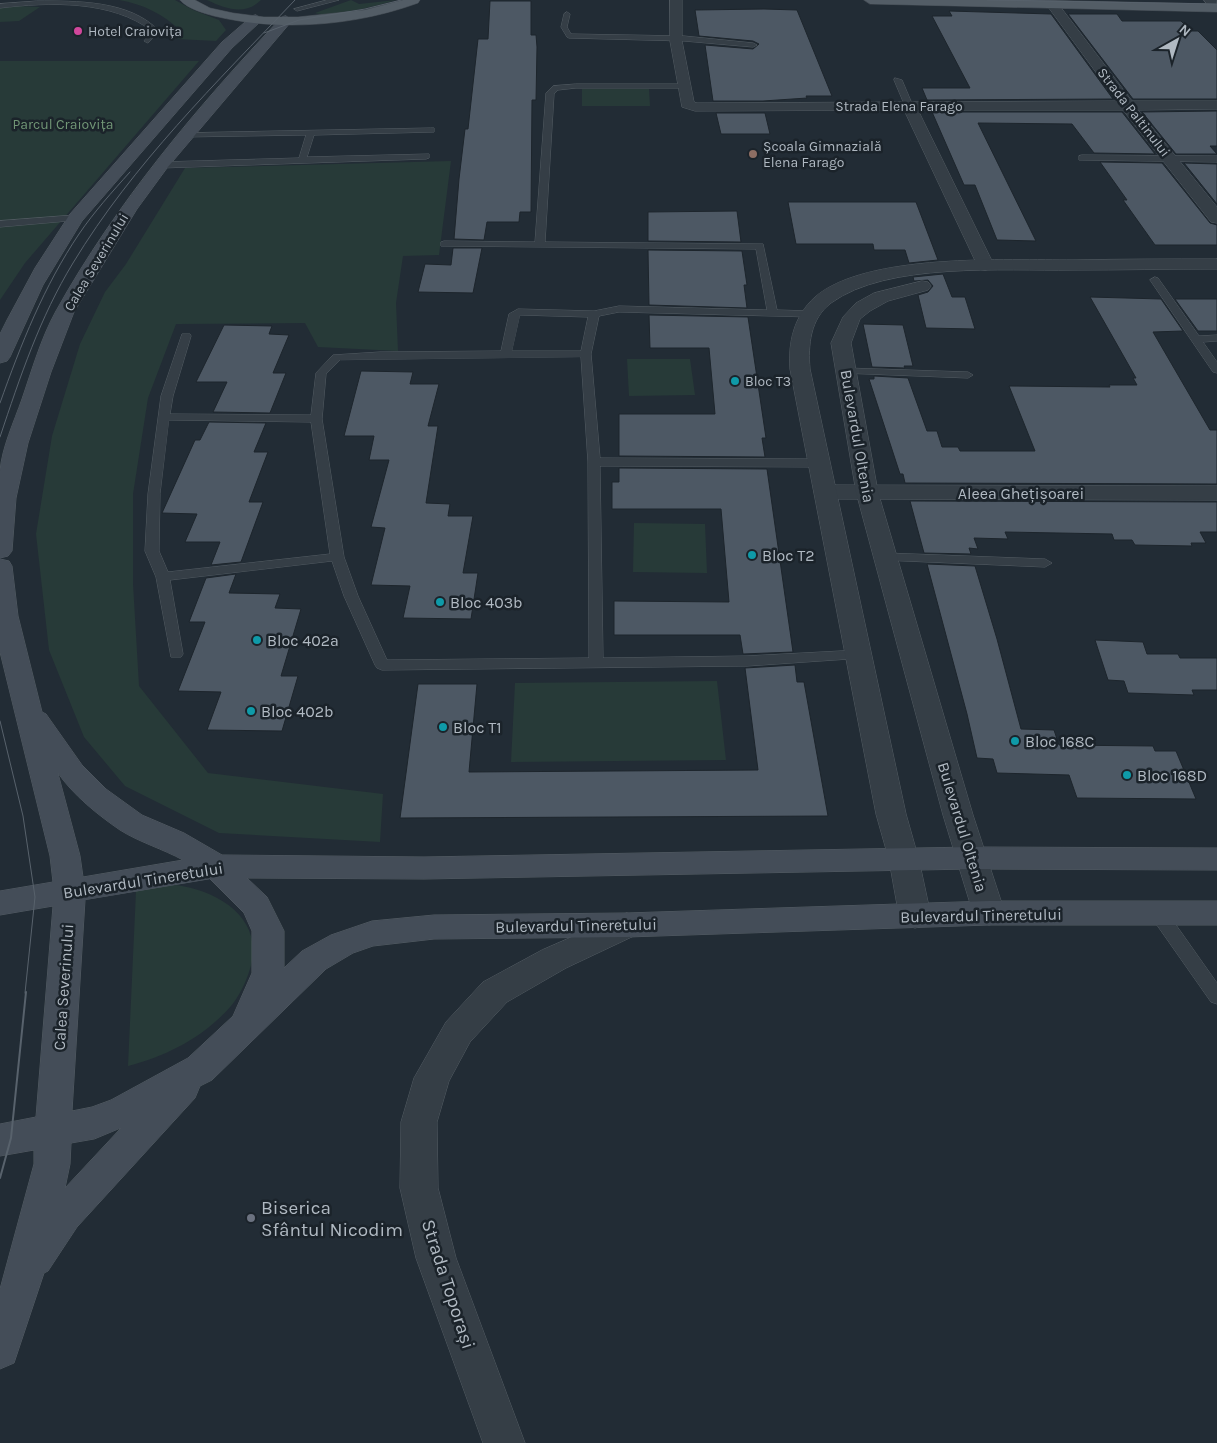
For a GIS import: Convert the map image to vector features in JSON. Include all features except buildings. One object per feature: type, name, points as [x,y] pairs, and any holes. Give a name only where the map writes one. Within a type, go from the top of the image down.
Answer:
[{"type":"main road","points":[[186,0],[198,7],[214,12],[256,19],[296,10],[322,19],[365,14],[414,0]]},
{"type":"main road","points":[[870,0],[1214,5]]},
{"type":"main road","points":[[0,357],[32,286],[76,218],[227,45],[270,6]]},
{"type":"main road","name":"Calea Severinului","points":[[0,551],[5,498],[17,443],[41,372],[65,312],[129,208],[161,165],[296,10]]},
{"type":"main road","name":"Calea Severinului","points":[[0,566],[5,616],[65,856],[70,891],[52,1164],[20,1286],[0,1349]]},
{"type":"main road","points":[[28,708],[72,772],[96,796],[132,823],[173,841],[217,866],[256,906],[268,931],[268,973],[243,1028]]},
{"type":"main road","name":"Bulevardul Tineretului","points":[[0,903],[217,866],[424,868],[972,858],[1217,859]]},
{"type":"main road","name":"Bulevardul Tineretului","points":[[0,1140],[94,1123],[124,1111],[200,1069],[314,960],[342,944],[372,934],[434,927],[627,925],[989,914],[1217,913]]},
{"type":"main road","points":[[20,1286],[33,1259],[64,1216],[200,1069]]},
{"type":"street","name":"Strada Elena Farago","points":[[676,0],[676,38],[687,104],[694,107],[1217,105]]},
{"type":"street","name":"Strada Paltinului","points":[[1052,4],[1128,106],[1217,218]]},
{"type":"street","points":[[909,106],[985,265]]},
{"type":"street","points":[[915,916],[904,860],[891,814],[825,492],[798,347],[802,330],[811,314],[823,299],[847,286],[878,277],[942,267],[985,265],[1217,264]]},
{"type":"street","points":[[878,277],[898,291]]},
{"type":"street","name":"Bulevardul Oltenia","points":[[989,914],[955,806],[867,492],[841,343],[852,317],[863,307],[881,297],[898,291],[953,282],[1217,279]]},
{"type":"street","name":"Aleea Ghețișoarei","points":[[825,492],[1217,493]]},
{"type":"street","name":"Strada Toporași","points":[[504,1443],[436,1258],[419,1188],[419,1122],[432,1078],[458,1032],[495,992],[554,959],[627,925]]},
{"type":"lane","points":[[296,10],[336,0]]},
{"type":"lane","points":[[0,6],[44,1],[76,2],[119,9],[136,15],[150,24],[156,31],[148,41]]},
{"type":"lane","points":[[567,14],[564,27],[569,36],[676,38],[753,45]]},
{"type":"lane","points":[[898,80],[909,106]]},
{"type":"lane","points":[[540,243],[550,93],[556,88],[576,86],[684,86]]},
{"type":"lane","points":[[186,135],[431,130]]},
{"type":"lane","points":[[302,161],[311,133]]},
{"type":"lane","points":[[161,165],[426,156]]},
{"type":"lane","points":[[1082,158],[1217,158]]},
{"type":"lane","points":[[0,224],[76,218]]},
{"type":"lane","points":[[444,244],[540,243],[760,246],[773,314]]},
{"type":"lane","points":[[1155,280],[1217,370]]},
{"type":"lane","points":[[506,355],[514,314],[518,312],[594,314],[619,309],[811,314]]},
{"type":"lane","points":[[594,314],[586,354],[594,462],[596,664]]},
{"type":"lane","points":[[176,654],[163,577],[152,551],[154,494],[168,396],[186,336]]},
{"type":"lane","points":[[1195,339],[1217,338]]},
{"type":"lane","points":[[586,354],[337,357],[321,373],[316,418],[337,557],[351,596],[382,665],[747,661],[859,655]]},
{"type":"lane","points":[[846,371],[968,374]]},
{"type":"lane","points":[[165,417],[316,418]]},
{"type":"lane","points":[[594,462],[820,463]]},
{"type":"lane","points":[[163,577],[337,557]]},
{"type":"lane","points":[[886,557],[1044,564]]},
{"type":"lane","points":[[1158,913],[1217,997]]},
{"type":"green space","points":[[119,0],[175,0],[193,10],[219,20],[226,30],[216,41],[177,39],[181,31],[167,20],[144,7]]},
{"type":"green space","points":[[207,0],[261,0],[248,8],[235,9]]},
{"type":"green space","points":[[351,0],[359,4],[396,0],[367,8],[331,14],[315,13]]},
{"type":"green space","points":[[18,6],[40,7],[19,21],[0,22],[0,8]]},
{"type":"green space","name":"Parcul Craiovița","points":[[0,61],[199,61],[25,263],[0,300]]},
{"type":"green space","points":[[582,89],[649,89],[650,106],[582,106]]},
{"type":"green space","points":[[451,161],[439,255],[403,256],[396,303],[398,351],[318,347],[305,323],[176,324],[148,398],[133,494],[133,584],[139,686],[208,773],[383,794],[380,842],[219,833],[125,786],[84,737],[49,650],[36,534],[52,436],[80,344],[105,292],[126,264],[185,168]]},
{"type":"green space","points":[[627,359],[690,359],[695,395],[629,396]]},
{"type":"green space","points":[[634,523],[705,524],[707,573],[633,572]]},
{"type":"green space","points":[[717,681],[726,760],[511,762],[515,683]]},
{"type":"green space","points":[[176,885],[193,888],[209,894],[224,902],[236,912],[246,924],[252,938],[253,954],[249,972],[242,990],[234,1002],[209,1027],[171,1051],[128,1066],[136,891],[152,887]]},
{"type":"tram line","points":[[0,437],[23,370],[50,305],[73,263],[97,227],[149,158],[206,94],[295,0]]},
{"type":"tram line","points":[[264,33],[299,20],[365,9],[401,0]]},
{"type":"tram line","points":[[987,0],[1217,4]]},
{"type":"tram line","points":[[0,403],[25,337],[44,295],[66,254],[103,202],[130,172]]},
{"type":"tram line","points":[[0,721],[23,816],[35,897],[25,993]]},
{"type":"tram line","points":[[0,1178],[11,1138],[26,992]]},
{"type":"place","name":"Hotel Craiovița","points":[[78,31]]},
{"type":"place","name":"Școala Gimnazială Elena Farago","points":[[753,154]]},
{"type":"place","name":"Bloc T3","points":[[735,381]]},
{"type":"place","name":"Bloc T2","points":[[752,555]]},
{"type":"place","name":"Bloc 403b","points":[[440,602]]},
{"type":"place","name":"Bloc 402a","points":[[257,640]]},
{"type":"place","name":"Bloc 402b","points":[[251,711]]},
{"type":"place","name":"Bloc T1","points":[[443,727]]},
{"type":"place","name":"Bloc 168C","points":[[1015,741]]},
{"type":"place","name":"Bloc 168D","points":[[1127,775]]},
{"type":"place","name":"Biserica Sfântul Nicodim","points":[[251,1218]]}]
